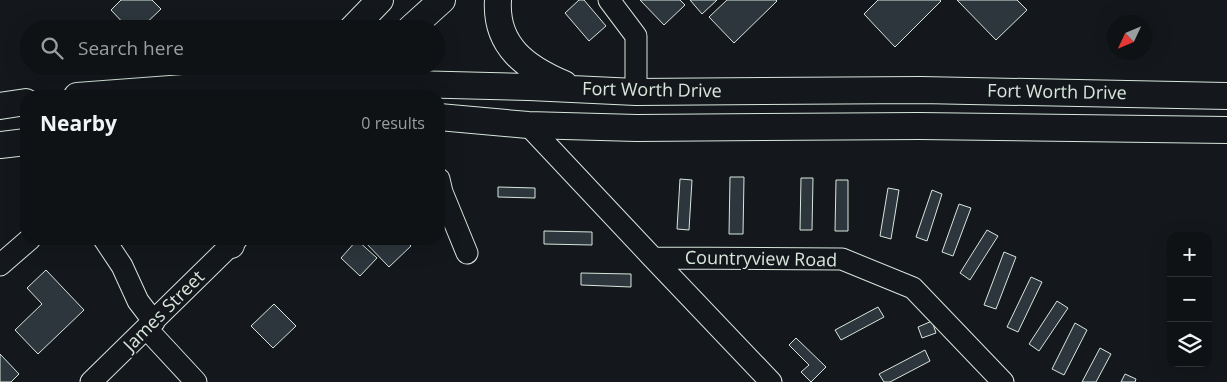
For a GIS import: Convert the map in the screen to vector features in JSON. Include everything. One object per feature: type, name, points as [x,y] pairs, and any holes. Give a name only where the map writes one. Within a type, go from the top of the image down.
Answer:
[{"type":"main road","points":[[361,20],[380,0]]},
{"type":"main road","points":[[420,20],[442,0]]},
{"type":"main road","points":[[498,0],[500,26],[507,42],[517,56],[539,73],[576,89]]},
{"type":"main road","points":[[331,82],[344,75]]},
{"type":"main road","name":"Fort Worth Drive","points":[[157,90],[331,82],[636,92],[921,90],[1227,96]]},
{"type":"main road","points":[[0,106],[20,103]]},
{"type":"main road","name":"Fort Worth Drive","points":[[445,118],[528,125],[636,128],[919,126],[1227,130]]},
{"type":"main road","points":[[0,146],[20,143]]},
{"type":"street","points":[[609,0],[636,36],[636,92]]},
{"type":"street","name":"Countryview Road","points":[[528,125],[771,382]]},
{"type":"street","points":[[445,199],[467,253]]},
{"type":"street","points":[[0,265],[23,245]]},
{"type":"street","points":[[108,245],[122,266],[150,325],[196,382]]},
{"type":"street","name":"James Street","points":[[91,382],[229,245]]},
{"type":"street","name":"Countryview Road","points":[[652,258],[842,259],[913,288],[1003,382]]},
{"type":"building","points":[[121,0],[152,0],[161,9],[149,20],[120,20],[111,10]]},
{"type":"building","points":[[579,0],[584,0],[606,26],[589,41],[565,13]]},
{"type":"building","points":[[640,0],[680,0],[685,5],[664,25]]},
{"type":"building","points":[[690,0],[717,0],[702,14]]},
{"type":"building","points":[[727,0],[777,1],[734,43],[709,17]]},
{"type":"building","points":[[878,0],[941,1],[895,47],[864,14]]},
{"type":"building","points":[[957,0],[1017,0],[1027,10],[996,40]]},
{"type":"building","points":[[730,177],[744,177],[743,234],[729,234]]},
{"type":"building","points":[[801,178],[813,178],[812,230],[800,230]]},
{"type":"building","points":[[680,179],[692,180],[689,230],[677,229]]},
{"type":"building","points":[[836,180],[848,180],[848,231],[835,231]]},
{"type":"building","points":[[498,187],[535,188],[535,198],[498,197]]},
{"type":"building","points":[[888,188],[899,190],[891,239],[880,236]]},
{"type":"building","points":[[932,190],[942,194],[927,241],[916,237]]},
{"type":"building","points":[[959,204],[971,208],[953,256],[942,252]]},
{"type":"building","points":[[987,230],[998,236],[970,280],[960,273]]},
{"type":"building","points":[[544,231],[592,232],[592,245],[544,244]]},
{"type":"building","points":[[353,245],[363,245],[377,258],[360,276],[341,258]]},
{"type":"building","points":[[368,245],[411,246],[389,267]]},
{"type":"building","points":[[1004,252],[1016,257],[996,309],[984,305]]},
{"type":"building","points":[[46,270],[84,310],[38,354],[15,330],[42,304],[27,288]]},
{"type":"building","points":[[581,273],[631,274],[631,287],[581,285]]},
{"type":"building","points":[[1031,277],[1042,282],[1018,332],[1007,327]]},
{"type":"building","points":[[1057,301],[1068,308],[1039,351],[1029,344]]},
{"type":"building","points":[[274,304],[296,326],[273,348],[251,326]]},
{"type":"building","points":[[878,307],[884,317],[841,340],[835,330]]},
{"type":"building","points":[[932,321],[936,333],[922,338],[918,327]]},
{"type":"building","points":[[1075,323],[1087,330],[1064,375],[1052,369]]},
{"type":"building","points":[[796,338],[826,367],[811,382],[801,372],[809,365],[789,345]]},
{"type":"building","points":[[1100,348],[1111,354],[1096,382],[1082,382]]},
{"type":"building","points":[[925,350],[930,361],[890,382],[884,382],[879,374]]},
{"type":"building","points":[[0,354],[19,374],[11,382],[0,382]]},
{"type":"building","points":[[1125,374],[1136,379],[1135,382],[1121,382]]}]
